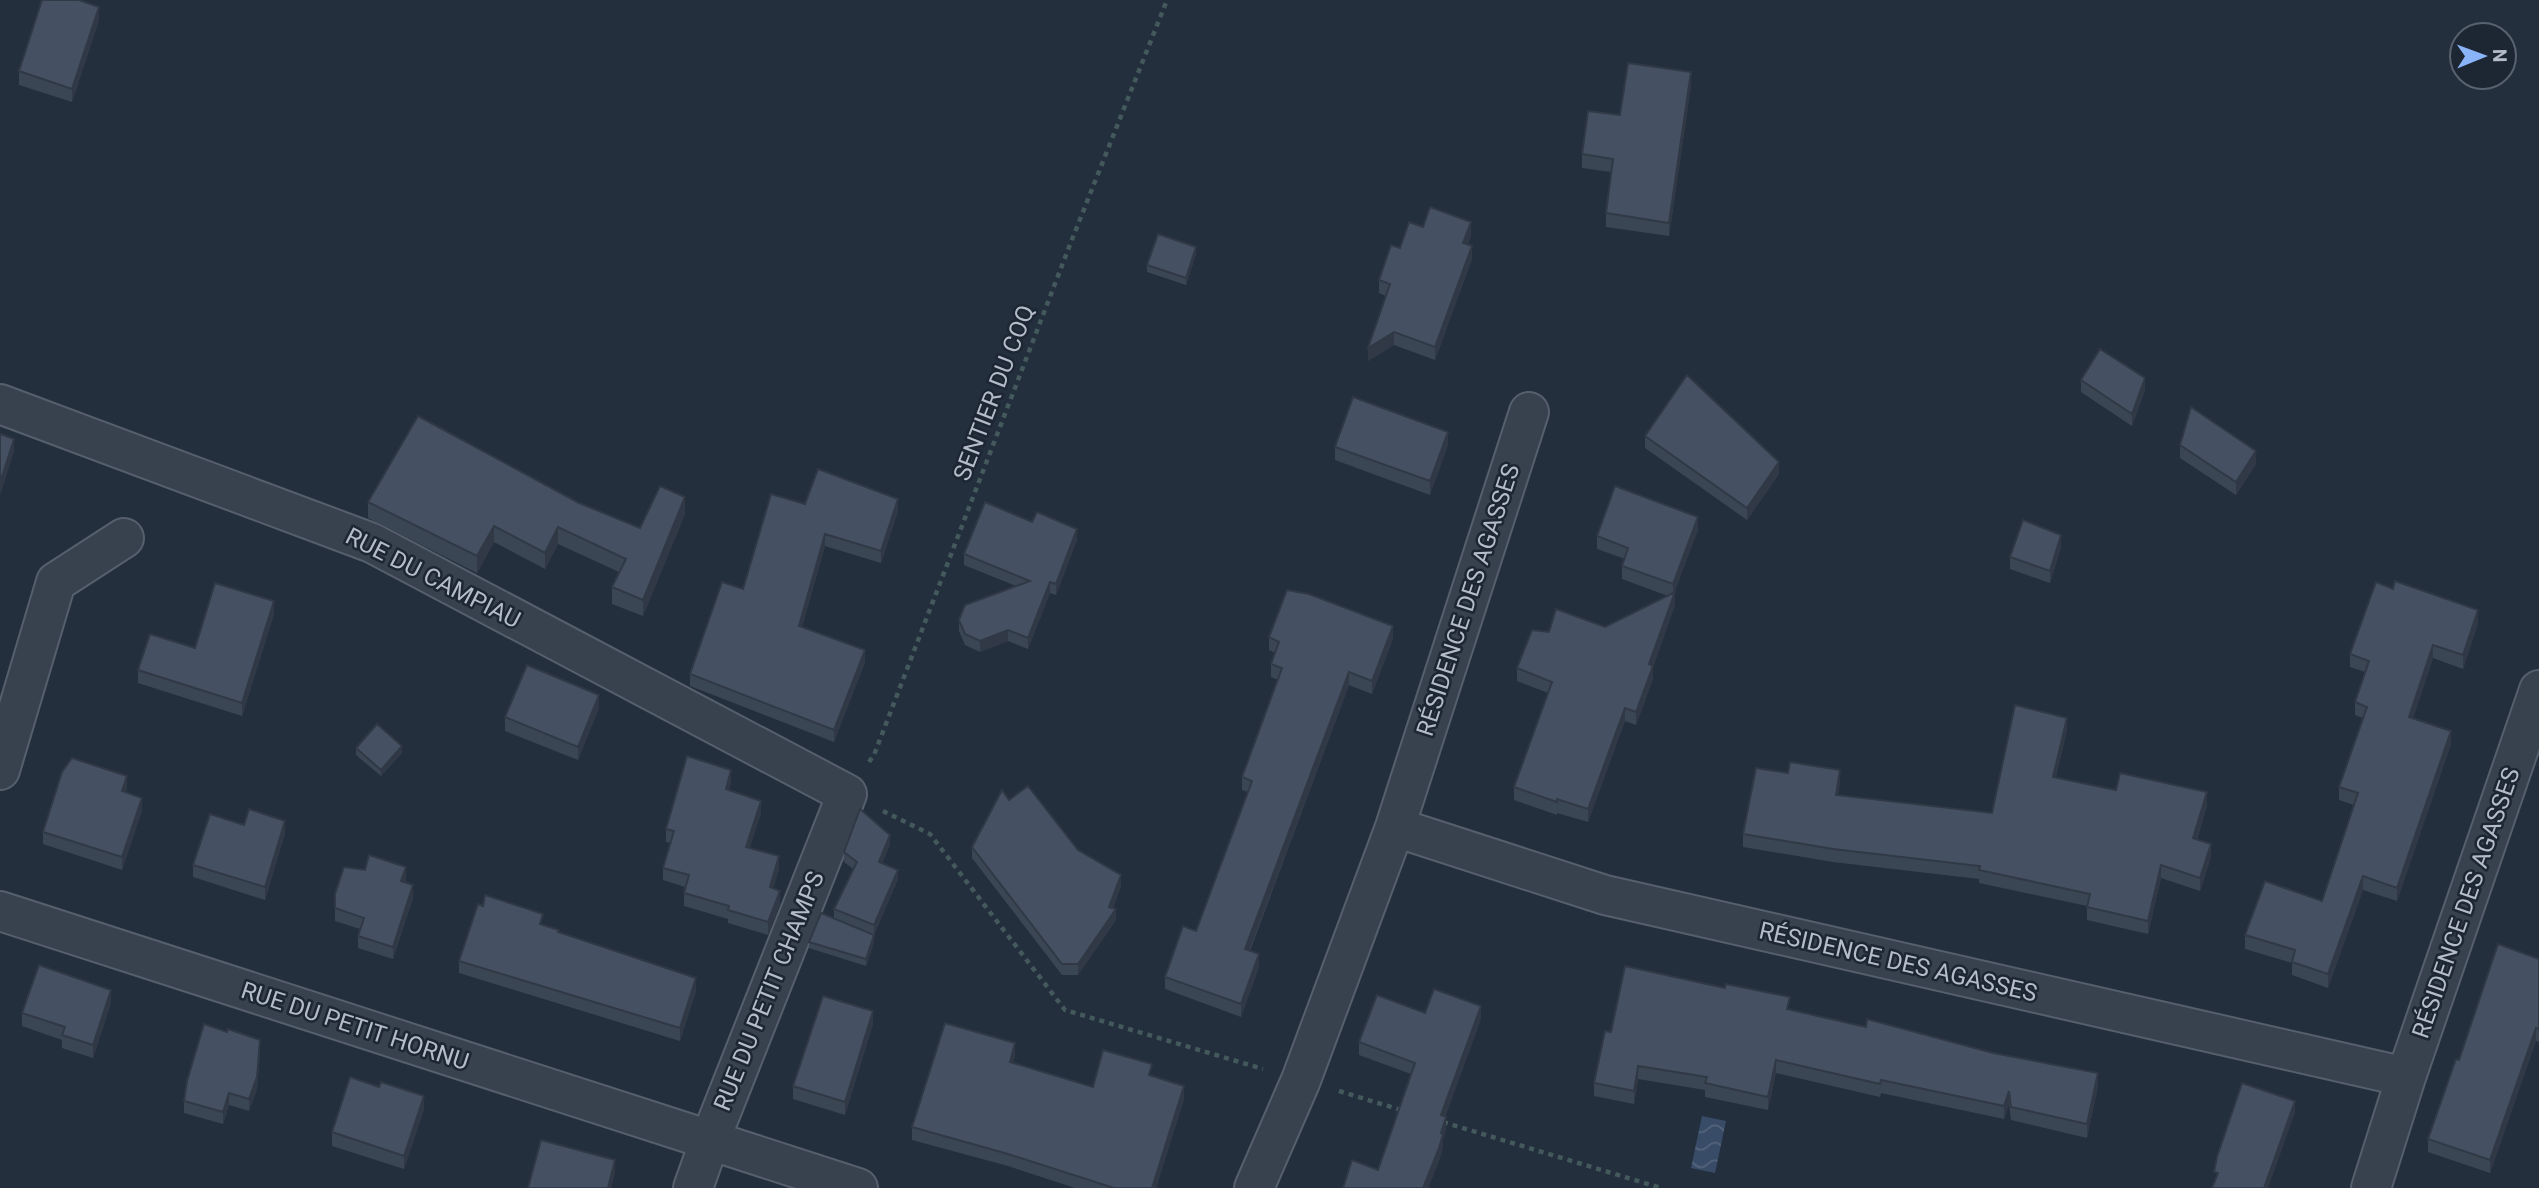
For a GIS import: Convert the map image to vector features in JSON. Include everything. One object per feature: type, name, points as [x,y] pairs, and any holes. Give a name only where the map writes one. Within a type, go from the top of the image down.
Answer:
[{"type":"street","name":"RUE DU CAMPIAU","points":[[0,404],[372,543],[847,794]]},
{"type":"street","name":"RÉSIDENCE DES AGASSES","points":[[1254,1188],[1301,1080],[1395,827],[1529,412]]},
{"type":"street","points":[[0,770],[56,582],[124,538]]},
{"type":"street","name":"RÉSIDENCE DES AGASSES","points":[[2371,1188],[2406,1077],[2539,690]]},
{"type":"street","name":"RUE DU PETIT CHAMPS","points":[[693,1188],[709,1140],[847,794]]},
{"type":"street","name":"RÉSIDENCE DES AGASSES","points":[[1395,827],[1605,895],[2406,1077]]},
{"type":"street","name":"RUE DU PETIT HORNU","points":[[0,911],[709,1140]]},
{"type":"street","points":[[709,1140],[858,1188]]},
{"type":"path","name":"SENTIER DU COQ","points":[[847,794],[874,755],[1167,0]]},
{"type":"path","points":[[847,794],[930,834],[1065,1010],[1408,1112]]},
{"type":"path","points":[[1434,1120],[1661,1188]]},
{"type":"water","points":[[1702,1116],[1726,1121],[1715,1173],[1691,1168]]},
{"type":"building","points":[[42,0],[79,0],[99,7],[72,89],[19,71]]},
{"type":"building","points":[[1628,63],[1691,72],[1669,223],[1606,213],[1613,159],[1582,154],[1588,111],[1620,115]]},
{"type":"building","points":[[1430,207],[1471,222],[1463,243],[1472,246],[1435,347],[1394,332],[1368,348],[1390,284],[1379,280],[1391,245],[1400,248],[1409,222],[1423,227]]},
{"type":"building","points":[[1158,234],[1196,247],[1186,278],[1147,265]]},
{"type":"building","points":[[2100,349],[2145,378],[2132,414],[2081,380]]},
{"type":"building","points":[[1687,375],[1779,462],[1747,508],[1645,436]]},
{"type":"building","points":[[1353,397],[1448,432],[1430,481],[1335,447]]},
{"type":"building","points":[[2191,407],[2256,451],[2236,482],[2180,445]]},
{"type":"building","points":[[418,416],[579,503],[640,528],[660,486],[685,497],[643,600],[612,587],[626,559],[558,527],[545,553],[494,526],[477,556],[368,502]]},
{"type":"building","points":[[0,434],[14,439],[0,483]]},
{"type":"building","points":[[818,469],[898,499],[881,551],[825,534],[799,626],[865,650],[834,730],[690,674],[722,582],[743,589],[771,494],[805,504]]},
{"type":"building","points":[[1615,486],[1698,517],[1673,584],[1622,566],[1628,548],[1597,536]]},
{"type":"building","points":[[985,502],[1032,522],[1037,512],[1077,529],[1056,584],[1050,582],[1028,638],[1008,630],[980,641],[965,634],[959,620],[965,605],[1030,581],[964,554]]},
{"type":"building","points":[[2023,520],[2061,535],[2050,571],[2010,557]]},
{"type":"building","points":[[2395,581],[2478,610],[2463,655],[2433,645],[2409,717],[2451,731],[2397,888],[2363,876],[2328,974],[2292,962],[2295,950],[2245,935],[2265,881],[2322,901],[2358,793],[2339,787],[2367,707],[2355,702],[2369,661],[2350,654],[2376,582],[2393,589]]},
{"type":"building","points":[[215,583],[274,601],[242,703],[138,670],[150,634],[195,648]]},
{"type":"building","points":[[1287,590],[1309,594],[1393,626],[1372,681],[1349,672],[1245,949],[1259,954],[1241,1004],[1165,977],[1183,926],[1196,931],[1252,781],[1242,777],[1282,668],[1271,664],[1279,642],[1269,637]]},
{"type":"building","points":[[1675,592],[1649,664],[1653,666],[1636,712],[1625,708],[1588,809],[1557,799],[1557,802],[1514,787],[1552,682],[1517,668],[1532,630],[1549,632],[1556,609],[1605,627]]},
{"type":"building","points":[[527,665],[599,695],[578,747],[505,717]]},
{"type":"building","points":[[2015,705],[2067,718],[2053,777],[2116,790],[2120,773],[2207,792],[2193,838],[2211,844],[2200,878],[2161,865],[2148,921],[2087,907],[2090,894],[1979,870],[1980,866],[1833,849],[1743,834],[1756,768],[1788,773],[1790,762],[1840,770],[1836,795],[1992,813]]},
{"type":"building","points":[[377,724],[402,746],[381,770],[356,748]]},
{"type":"building","points":[[687,756],[731,770],[726,789],[761,801],[746,847],[779,856],[770,887],[780,891],[768,922],[728,910],[729,906],[684,893],[689,875],[663,868],[674,831],[666,829]]},
{"type":"building","points":[[72,758],[127,776],[122,791],[142,798],[122,857],[43,832],[62,772]]},
{"type":"building","points":[[1028,786],[1078,850],[1121,875],[1109,907],[1116,909],[1078,964],[1062,964],[972,847],[1002,790],[1009,800]]},
{"type":"building","points":[[249,809],[285,821],[265,887],[193,865],[210,814],[244,825]]},
{"type":"building","points":[[860,809],[890,835],[879,862],[898,870],[874,925],[834,909],[857,862],[844,852]]},
{"type":"building","points":[[369,855],[406,867],[401,881],[413,885],[393,947],[358,936],[364,918],[335,908],[335,894],[344,867],[365,870]]},
{"type":"building","points":[[485,895],[543,914],[540,924],[559,930],[558,932],[696,978],[680,1028],[459,961],[478,904],[483,906]]},
{"type":"building","points":[[821,913],[874,935],[866,959],[809,942]]},
{"type":"building","points":[[2498,944],[2539,959],[2539,1029],[2536,1028],[2490,1160],[2428,1139],[2456,1059],[2459,1060]]},
{"type":"building","points":[[39,965],[111,990],[93,1045],[62,1035],[65,1027],[22,1013]]},
{"type":"building","points":[[1625,966],[1725,988],[1726,984],[1790,997],[1787,1009],[1866,1027],[1867,1019],[1993,1053],[2098,1073],[2087,1124],[2011,1107],[2009,1091],[2004,1106],[1881,1080],[1880,1084],[1776,1060],[1768,1097],[1705,1083],[1707,1077],[1638,1066],[1634,1091],[1594,1083],[1605,1031],[1611,1032]]},
{"type":"building","points":[[1434,989],[1481,1006],[1441,1115],[1446,1117],[1441,1133],[1443,1134],[1423,1188],[1343,1188],[1352,1160],[1378,1170],[1415,1063],[1359,1042],[1377,995],[1425,1013]]},
{"type":"building","points":[[823,996],[873,1011],[845,1102],[793,1086]]},
{"type":"building","points":[[945,1023],[1015,1043],[1010,1062],[1093,1087],[1103,1050],[1152,1064],[1149,1075],[1184,1086],[1152,1188],[1114,1188],[912,1127]]},
{"type":"building","points":[[204,1024],[260,1040],[257,1077],[249,1099],[229,1093],[223,1112],[184,1101],[187,1081]]},
{"type":"building","points":[[350,1077],[379,1087],[381,1082],[424,1096],[404,1156],[332,1132]]},
{"type":"building","points":[[2242,1083],[2295,1101],[2264,1188],[2212,1188],[2218,1173],[2214,1172],[2217,1157]]},
{"type":"building","points":[[541,1140],[615,1160],[608,1188],[528,1188]]}]
